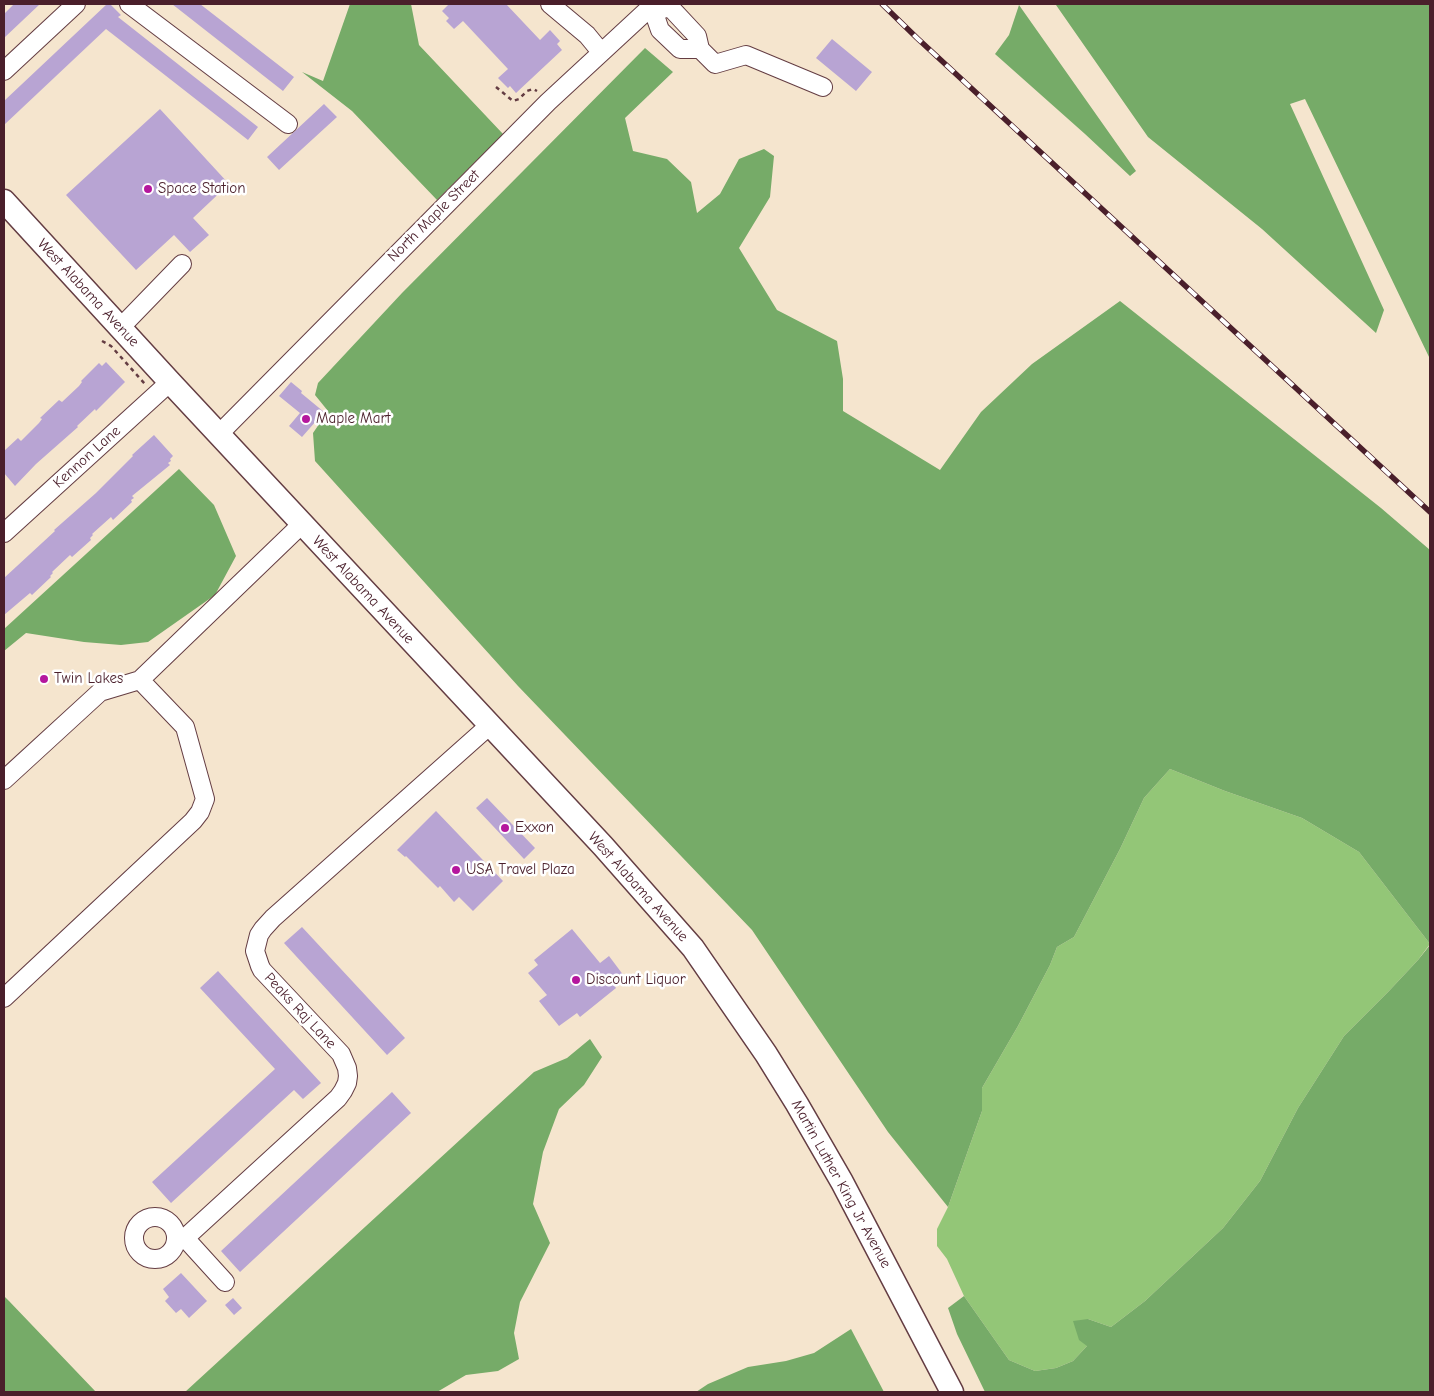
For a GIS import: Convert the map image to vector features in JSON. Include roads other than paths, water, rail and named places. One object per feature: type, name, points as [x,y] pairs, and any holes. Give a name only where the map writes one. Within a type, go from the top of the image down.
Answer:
[{"type":"main road","name":"West Alabama Avenue","points":[[4,201],[111,334],[162,388],[219,434],[602,846],[693,948],[717,983]]},
{"type":"main road","name":"Martin Luther King Jr Avenue","points":[[717,983],[766,1054],[842,1182],[952,1392]]},
{"type":"street","points":[[4,71],[76,4]]},
{"type":"street","points":[[128,4],[288,124]]},
{"type":"street","points":[[550,4],[587,35],[602,52]]},
{"type":"street","points":[[653,8],[660,30],[680,49],[700,49],[715,64],[746,55],[823,87]]},
{"type":"street","name":"North Maple Street","points":[[219,434],[548,102],[653,8]]},
{"type":"street","points":[[111,334],[182,264]]},
{"type":"street","name":"Kennon Lane","points":[[4,533],[162,388]]},
{"type":"street","points":[[4,780],[100,692],[140,680],[302,524]]},
{"type":"street","points":[[4,998],[193,821],[200,812],[205,798],[185,727],[140,680]]},
{"type":"street","name":"Peaks Raj Lane","points":[[225,1282],[180,1239],[338,1098],[347,1083],[348,1076],[341,1054],[262,970],[255,951],[259,935],[262,929],[288,905],[490,726]]},
{"type":"railway","points":[[882,4],[1430,512]]},
{"type":"place","name":"Space Station","points":[[148,189]]},
{"type":"place","name":"Maple Mart","points":[[306,419]]},
{"type":"place","name":"Twin Lakes","points":[[44,679]]},
{"type":"place","name":"Exxon","points":[[505,828]]},
{"type":"place","name":"USA Travel Plaza","points":[[456,870]]},
{"type":"place","name":"Discount Liquor","points":[[576,980]]}]
